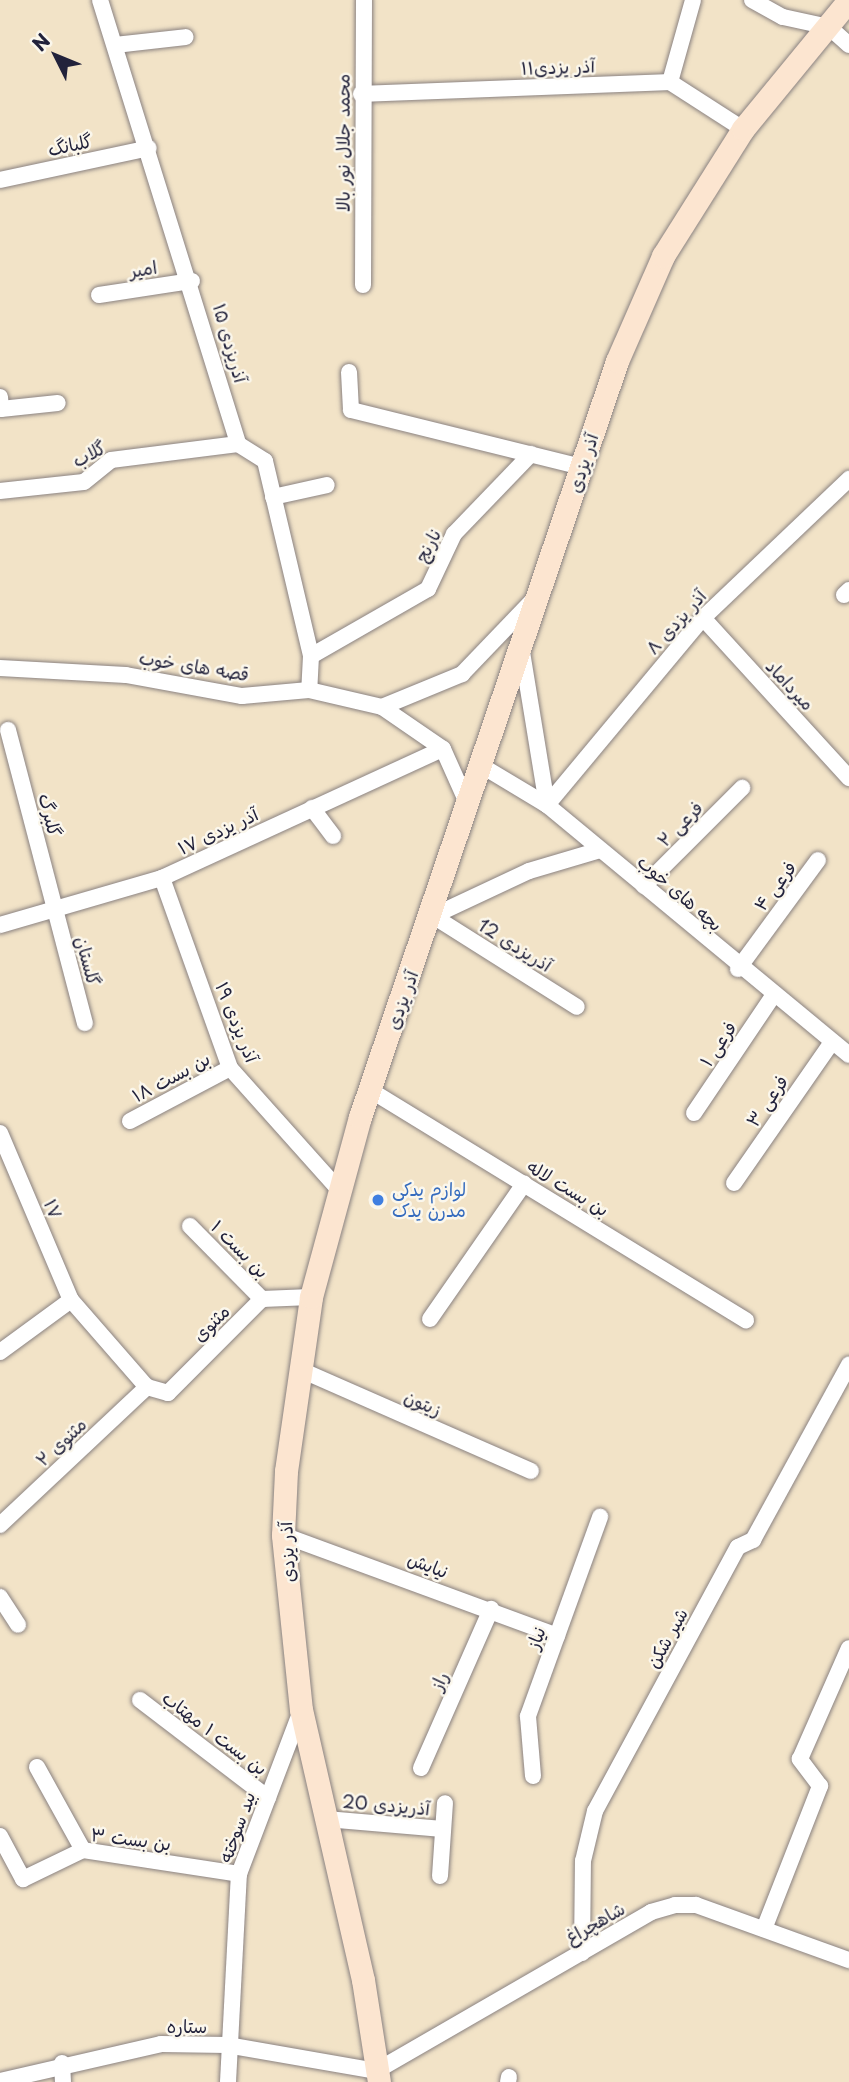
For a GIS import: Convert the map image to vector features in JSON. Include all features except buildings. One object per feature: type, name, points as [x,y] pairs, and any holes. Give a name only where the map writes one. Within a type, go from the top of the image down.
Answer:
[{"type":"street","name":"۱۵ آذریزدی","points":[[100,0],[192,281],[238,444]]},
{"type":"street","name":"محمد جلال نور بالا","points":[[363,285],[361,93],[364,0]]},
{"type":"street","points":[[693,0],[670,82],[743,129]]},
{"type":"street","points":[[752,0],[783,17],[829,27],[849,45]]},
{"type":"street","name":"آذر یزدی","points":[[377,2076],[363,1980],[301,1710],[284,1535],[301,1370],[312,1297],[370,1090],[433,916],[617,360],[663,256],[743,129],[849,0]]},
{"type":"street","points":[[115,45],[186,37]]},
{"type":"street","name":"آذر یزدی۱۱","points":[[361,93],[670,82]]},
{"type":"street","name":"گلبانگ","points":[[0,180],[149,148]]},
{"type":"street","name":"امیر","points":[[99,295],[192,281]]},
{"type":"street","points":[[349,372],[351,410],[582,467]]},
{"type":"street","points":[[0,397],[1,409],[58,403]]},
{"type":"street","points":[[238,444],[265,461],[311,656],[309,690]]},
{"type":"street","name":"گلاب","points":[[0,491],[84,482],[111,460],[238,444]]},
{"type":"street","name":"نارنج","points":[[311,656],[428,589],[454,534],[531,454]]},
{"type":"street","name":"۸ آذر یزدی","points":[[547,805],[703,618],[849,479]]},
{"type":"street","points":[[273,496],[327,485]]},
{"type":"street","points":[[382,707],[463,674],[540,591]]},
{"type":"street","name":"میرداماد","points":[[703,618],[849,778]]},
{"type":"street","points":[[522,652],[547,805]]},
{"type":"street","name":"قصه های خوب","points":[[0,668],[127,675],[242,696],[309,690],[382,707],[443,749]]},
{"type":"street","name":"گلبرگ","points":[[8,730],[54,909]]},
{"type":"street","points":[[443,749],[469,806]]},
{"type":"street","name":"آذر یزدی ۱۷","points":[[0,925],[162,878],[443,749]]},
{"type":"street","name":"بچه های خوب","points":[[482,766],[547,805],[738,969],[849,1055]]},
{"type":"street","name":"فرعی ۲","points":[[644,886],[742,788]]},
{"type":"street","points":[[312,808],[333,836]]},
{"type":"street","points":[[433,916],[529,871],[600,850]]},
{"type":"street","name":"فرعی ۴","points":[[738,969],[818,860]]},
{"type":"street","name":"آذر یزدی ۱۹","points":[[162,878],[230,1068],[340,1191]]},
{"type":"street","name":"گلستان","points":[[54,909],[85,1023]]},
{"type":"street","name":"آذریزدی 12","points":[[433,916],[577,1007]]},
{"type":"street","name":"فرعی ۱","points":[[694,1113],[773,996]]},
{"type":"street","name":"فرعی ۳","points":[[734,1183],[832,1042]]},
{"type":"street","name":"بن بست ۱۸","points":[[130,1121],[230,1068]]},
{"type":"street","name":"بن بست لاله","points":[[370,1090],[746,1320]]},
{"type":"street","name":"۱۷","points":[[0,1133],[71,1300],[148,1387]]},
{"type":"street","points":[[430,1319],[524,1184]]},
{"type":"street","name":"بن بست ۱","points":[[190,1226],[262,1299]]},
{"type":"street","points":[[262,1299],[312,1297]]},
{"type":"street","name":"مثنوی","points":[[148,1387],[168,1393],[262,1299]]},
{"type":"street","points":[[0,1352],[71,1300]]},
{"type":"street","name":"شیر شکن","points":[[582,1953],[583,1861],[595,1811],[738,1547],[753,1540],[848,1368]]},
{"type":"street","name":"زیتون","points":[[301,1370],[530,1471]]},
{"type":"street","name":"مثنوی ۲","points":[[0,1525],[148,1387]]},
{"type":"street","name":"نیاز","points":[[533,1776],[528,1716],[600,1517]]},
{"type":"street","name":"نیایش","points":[[284,1535],[492,1609],[558,1636]]},
{"type":"street","points":[[0,1597],[19,1625]]},
{"type":"street","name":"راز","points":[[421,1768],[492,1609]]},
{"type":"street","points":[[764,1929],[820,1786],[800,1759],[849,1648]]},
{"type":"street","name":"بن بست ۱ مهتاب","points":[[140,1700],[268,1798]]},
{"type":"street","name":"بید سوخته","points":[[228,2082],[227,2045],[239,1874],[301,1710]]},
{"type":"street","points":[[37,1767],[83,1850]]},
{"type":"street","points":[[440,1876],[444,1803]]},
{"type":"street","name":"آذریزدی 20","points":[[326,1819],[443,1829]]},
{"type":"street","name":"بن بست ۳","points":[[0,1836],[23,1879],[83,1850],[239,1874]]},
{"type":"street","name":"شاهچراغ","points":[[377,2076],[582,1953],[675,1905],[696,1905],[849,1960]]},
{"type":"street","name":"ستاره","points":[[0,2081],[62,2063],[160,2044],[227,2045],[377,2076]]},
{"type":"street","points":[[62,2063],[63,2082]]},
{"type":"place","name":"لوازم یدکی مدرن یدک","points":[[378,1200]]}]
